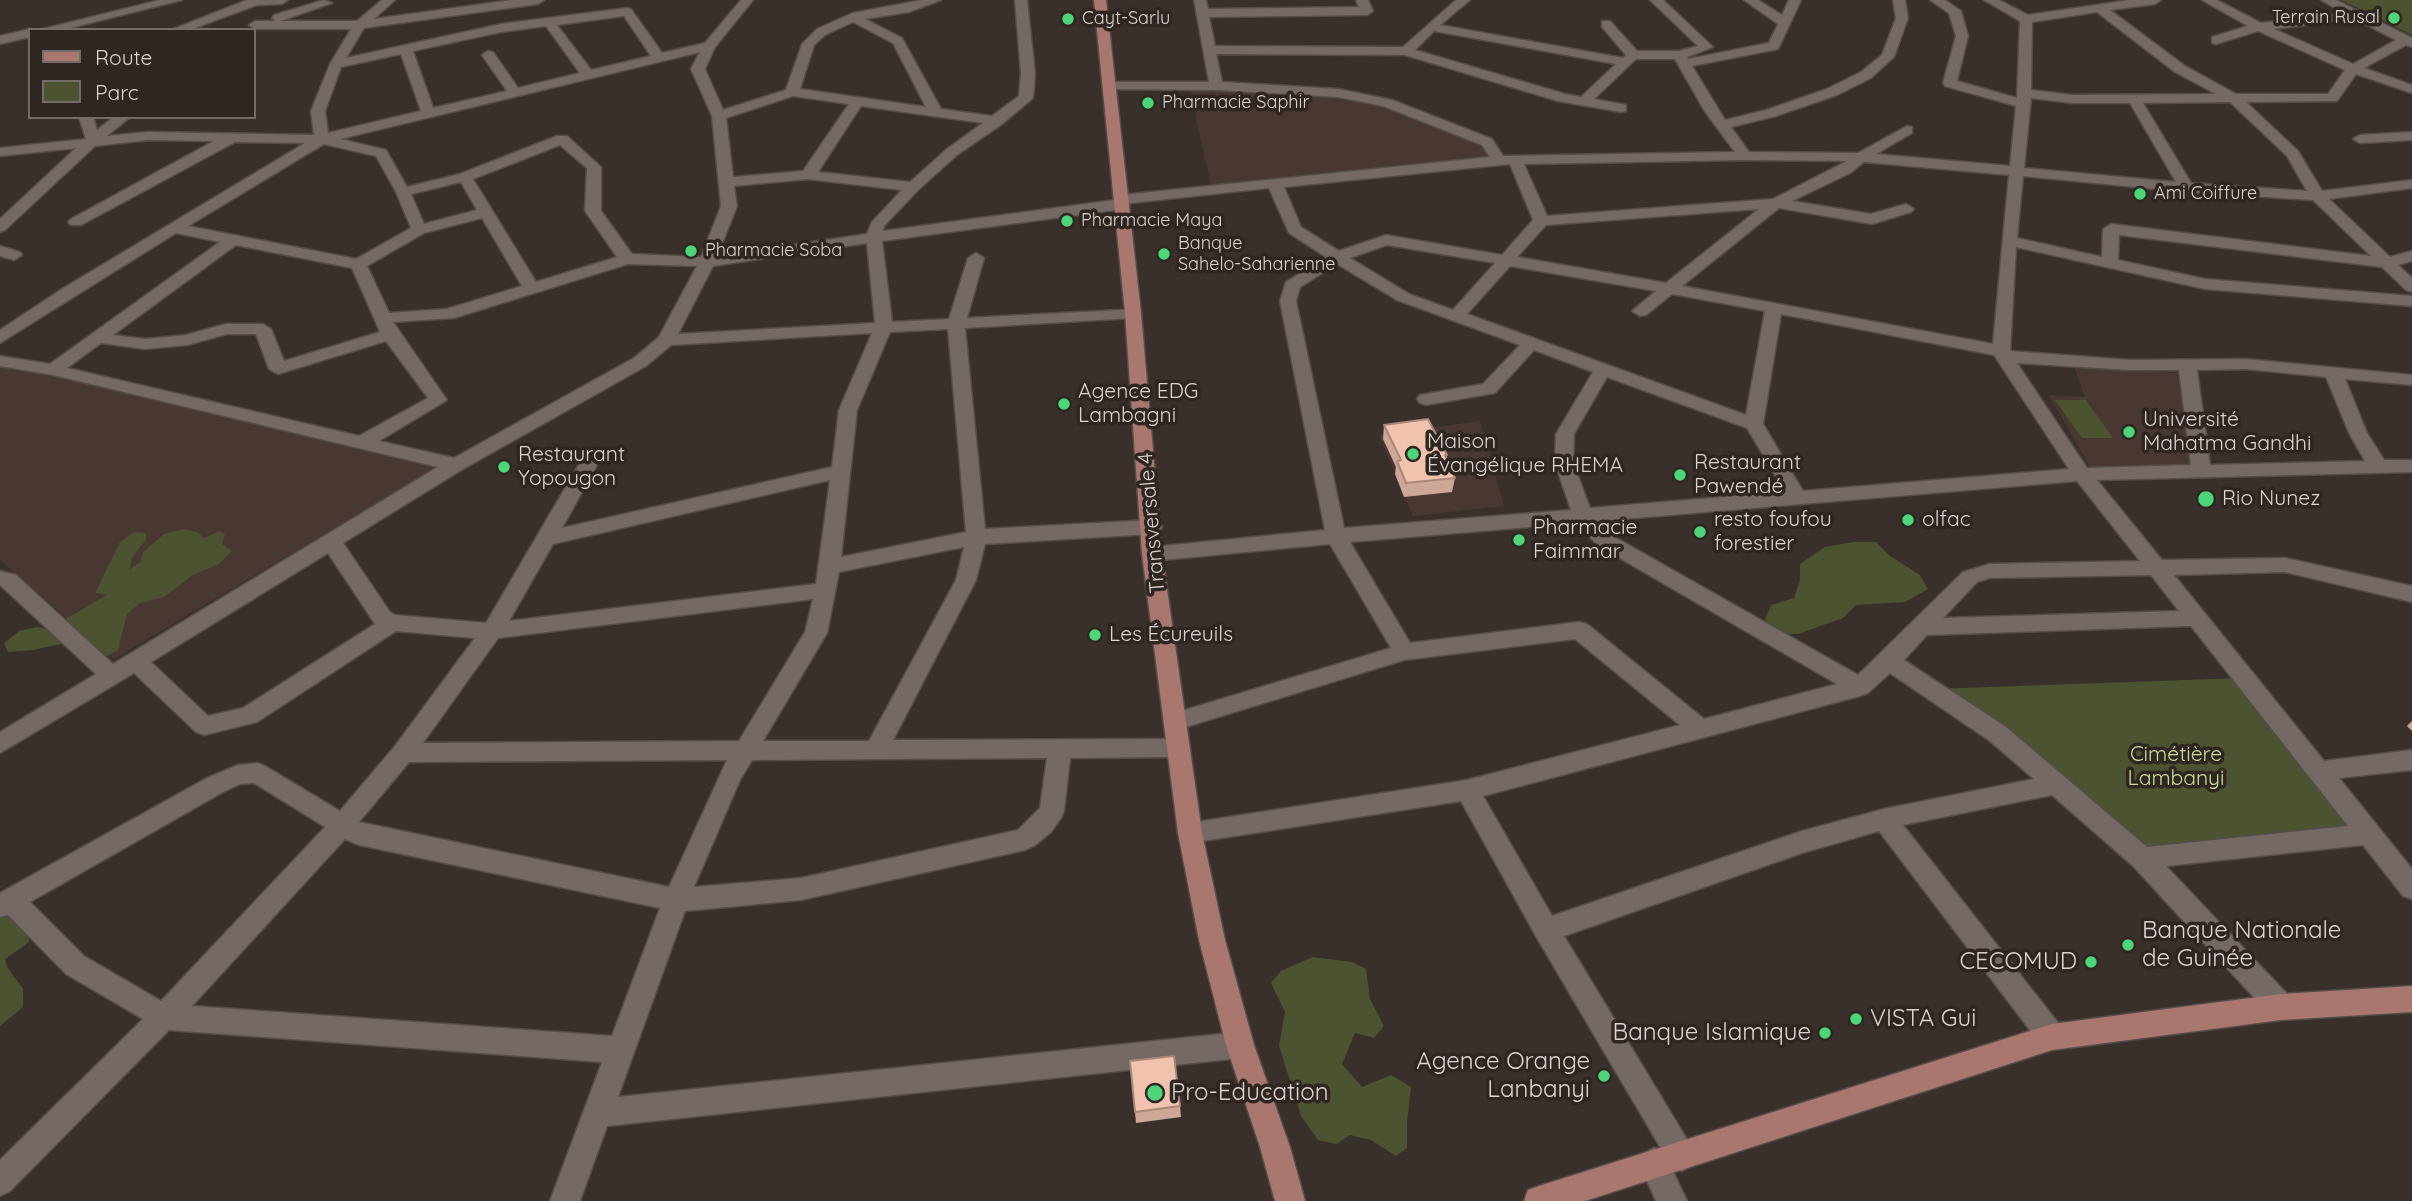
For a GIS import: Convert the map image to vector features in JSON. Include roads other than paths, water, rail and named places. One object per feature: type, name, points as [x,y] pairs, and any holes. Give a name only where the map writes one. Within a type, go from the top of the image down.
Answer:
[{"type":"main road","name":"Transversale 4","points":[[1100,0],[1133,313],[1152,527],[1152,554],[1176,721],[1176,748],[1212,940],[1240,1045],[1290,1201]]},
{"type":"main road","points":[[1539,1201],[2052,1037],[2281,1007],[2412,999]]},
{"type":"street","points":[[56,28],[176,0]]},
{"type":"street","points":[[182,28],[257,0],[282,0]]},
{"type":"street","points":[[322,139],[318,111],[336,64],[360,25],[389,0]]},
{"type":"street","points":[[251,28],[360,25],[538,0]]},
{"type":"street","points":[[0,744],[456,465],[640,362],[666,340],[707,262],[729,206],[719,116],[698,69],[709,46],[747,0]]},
{"type":"street","points":[[792,92],[808,44],[821,32],[853,17],[909,8],[935,0]]},
{"type":"street","points":[[565,1201],[676,900],[730,776],[816,633],[830,567],[848,410],[884,326],[874,239],[877,225],[913,187],[952,152],[1026,98],[1028,73],[1021,0]]},
{"type":"street","points":[[1216,86],[1201,6],[1367,11],[1362,0]]},
{"type":"street","points":[[1406,51],[1464,0]]},
{"type":"street","points":[[1656,0],[1707,47],[1681,60]]},
{"type":"street","points":[[1750,0],[1785,23]]},
{"type":"street","points":[[1431,27],[1629,59],[1681,60],[1774,46],[1795,0]]},
{"type":"street","points":[[1722,125],[1771,113],[1832,92],[1866,75],[1888,57],[1902,18],[1899,0]]},
{"type":"street","points":[[1936,0],[1955,11],[1962,36],[1950,83],[2023,99],[2332,98],[2353,69],[2409,41]]},
{"type":"street","points":[[1990,0],[2026,19],[2155,0]]},
{"type":"street","points":[[2208,0],[2259,27],[2353,69],[2412,89]]},
{"type":"street","points":[[2328,0],[2409,41]]},
{"type":"street","points":[[251,28],[326,4]]},
{"type":"street","points":[[2100,9],[2180,69],[2236,100],[2293,154],[2317,196],[2412,287]]},
{"type":"street","points":[[336,64],[501,28],[627,12],[658,57]]},
{"type":"street","points":[[2216,40],[2259,27],[2359,15]]},
{"type":"street","points":[[853,17],[898,41],[936,112]]},
{"type":"street","points":[[2026,19],[2023,99],[2009,241],[2003,354],[2082,474],[2412,888]]},
{"type":"street","points":[[549,22],[589,75]]},
{"type":"street","points":[[1606,24],[1629,59]]},
{"type":"street","points":[[0,40],[28,33]]},
{"type":"street","points":[[0,338],[68,292],[322,139],[709,46]]},
{"type":"street","points":[[406,49],[429,112]]},
{"type":"street","points":[[1210,50],[1406,51],[1583,102],[1621,107]]},
{"type":"street","points":[[488,55],[515,93]]},
{"type":"street","points":[[1583,102],[1629,59]]},
{"type":"street","points":[[1681,60],[1745,156]]},
{"type":"street","points":[[1108,86],[1216,86],[1338,93],[1387,103],[1487,142],[1507,160],[1541,221]]},
{"type":"street","points":[[719,116],[792,92],[998,121]]},
{"type":"street","points":[[2135,100],[2187,188]]},
{"type":"street","points":[[808,175],[858,101]]},
{"type":"street","points":[[87,119],[93,140]]},
{"type":"street","points":[[0,227],[93,140],[120,119]]},
{"type":"street","points":[[1640,311],[1776,203],[1845,170],[1906,130]]},
{"type":"street","points":[[0,152],[148,136],[322,139],[381,153],[403,192],[419,230]]},
{"type":"street","points":[[76,222],[235,136]]},
{"type":"street","points":[[2360,139],[2412,136]]},
{"type":"street","points":[[403,192],[465,177],[562,139],[594,167],[593,211],[628,259]]},
{"type":"street","points":[[99,338],[145,344],[187,340],[226,329],[263,329],[278,369],[387,326],[449,314],[628,259],[707,262],[1122,202],[1507,160],[1861,157],[2187,188],[2317,196],[2412,184]]},
{"type":"street","points":[[728,182],[808,175],[913,187]]},
{"type":"street","points":[[465,177],[531,287]]},
{"type":"street","points":[[1275,184],[1294,230],[1403,297],[1754,424],[1797,496]]},
{"type":"street","points":[[1455,318],[1541,221],[1776,203],[1872,219],[1906,209]]},
{"type":"street","points":[[172,228],[358,264],[419,230],[486,212]]},
{"type":"street","points":[[2110,264],[2111,229],[2385,263],[2412,256]]},
{"type":"street","points":[[53,370],[233,240]]},
{"type":"street","points":[[1404,652],[1336,536],[1288,301],[1292,285],[1337,257],[1386,240],[1669,289],[2003,354],[2130,365],[2246,364],[2412,380]]},
{"type":"street","points":[[2009,241],[2204,284],[2412,301]]},
{"type":"street","points":[[877,748],[966,580],[976,537],[956,322],[963,309],[976,258]]},
{"type":"street","points":[[358,264],[387,326],[438,400],[362,442]]},
{"type":"street","points":[[1754,424],[1774,309]]},
{"type":"street","points":[[666,340],[1133,313]]},
{"type":"street","points":[[1426,399],[1489,389],[1530,344]]},
{"type":"street","points":[[0,361],[53,370],[456,465]]},
{"type":"street","points":[[2187,363],[2201,471]]},
{"type":"street","points":[[1603,370],[1565,434],[1564,463],[1583,515],[1604,540],[1860,687]]},
{"type":"street","points":[[2334,374],[2358,433],[2378,466]]},
{"type":"street","points":[[0,1181],[164,1017],[343,824],[403,753],[492,631],[588,465]]},
{"type":"street","points":[[1152,554],[1797,496],[2082,474],[2412,466]]},
{"type":"street","points":[[547,538],[841,471]]},
{"type":"street","points":[[830,567],[976,537],[1152,527]]},
{"type":"street","points":[[331,541],[383,618],[392,623],[492,631],[826,590]]},
{"type":"street","points":[[1190,833],[1467,790],[1860,687],[1889,661],[1970,577],[1990,571],[2285,565],[2412,594]]},
{"type":"street","points":[[0,578],[9,580],[111,676]]},
{"type":"street","points":[[1922,626],[2198,618]]},
{"type":"street","points":[[136,661],[204,726],[249,716],[392,623]]},
{"type":"street","points":[[1176,721],[1404,652],[1578,630],[1700,728]]},
{"type":"street","points":[[1889,661],[1998,734],[2142,858],[2281,1007]]},
{"type":"street","points":[[620,1050],[164,1017],[75,965],[5,903],[215,785],[238,775],[257,773],[359,835],[676,900],[802,889],[1025,839],[1042,825],[1052,811],[1060,747]]},
{"type":"street","points":[[403,753],[1176,748]]},
{"type":"street","points":[[2319,771],[2412,760]]},
{"type":"street","points":[[1546,930],[1802,842],[1884,819],[2056,784]]},
{"type":"street","points":[[1467,790],[1546,930],[1668,1159],[1672,1201]]},
{"type":"street","points":[[1884,819],[2052,1037]]},
{"type":"street","points":[[2142,858],[2369,834]]},
{"type":"street","points":[[597,1113],[1240,1045]]},
{"type":"place","name":"Terrain Rusal","points":[[2394,18]]},
{"type":"place","name":"Cayt-Sarlu","points":[[1068,19]]},
{"type":"place","name":"Pharmacie Saphir","points":[[1148,103]]},
{"type":"place","name":"Ami Coiffure","points":[[2140,194]]},
{"type":"place","name":"Pharmacie Maya","points":[[1067,221]]},
{"type":"place","name":"Pharmacie Soba","points":[[691,251]]},
{"type":"place","name":"Banque Sahelo-Saharienne","points":[[1164,254]]},
{"type":"place","name":"Agence EDG Lambagni","points":[[1064,404]]},
{"type":"place","name":"Université Mahatma Gandhi","points":[[2129,432]]},
{"type":"place","name":"Maison Évangélique RHEMA","points":[[1413,454]]},
{"type":"place","name":"Restaurant Yopougon","points":[[504,467]]},
{"type":"place","name":"Restaurant Pawendé","points":[[1680,475]]},
{"type":"place","name":"Rio Nunez","points":[[2206,499]]},
{"type":"place","name":"olfac","points":[[1908,520]]},
{"type":"place","name":"resto foufou forestier","points":[[1700,532]]},
{"type":"place","name":"Pharmacie Faimmar","points":[[1519,540]]},
{"type":"place","name":"Les Écureuils","points":[[1095,635]]},
{"type":"place","name":"Banque Nationale de Guinée","points":[[2128,945]]},
{"type":"place","name":"CECOMUD","points":[[2091,962]]},
{"type":"place","name":"VISTA Gui","points":[[1856,1019]]},
{"type":"place","name":"Banque Islamique","points":[[1825,1033]]},
{"type":"place","name":"Agence Orange Lanbanyi","points":[[1604,1076]]},
{"type":"place","name":"Pro-Education","points":[[1155,1093]]},
{"type":"park label","name":"Cimétière Lambanyi","points":[[2176,767]]}]
